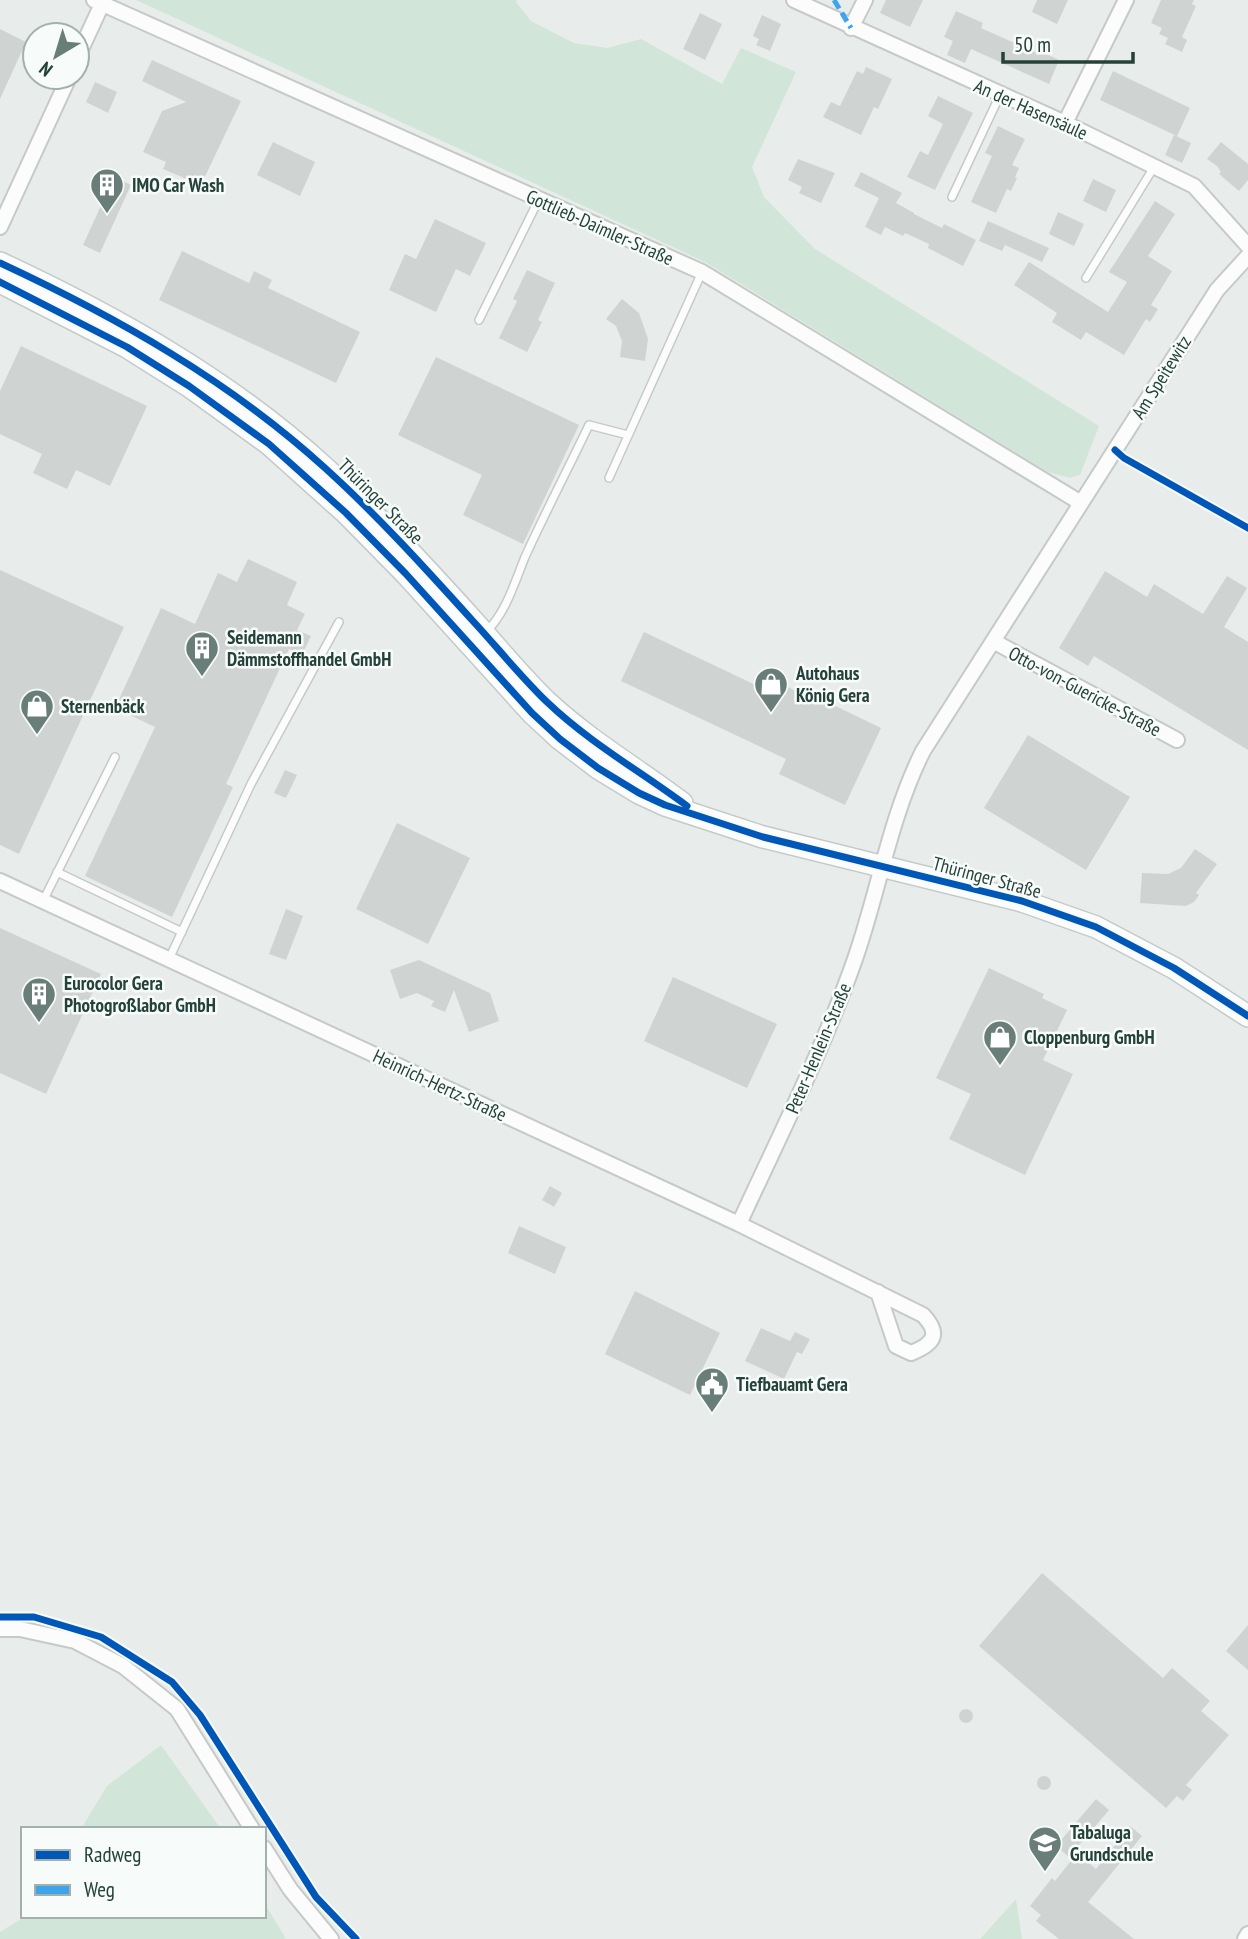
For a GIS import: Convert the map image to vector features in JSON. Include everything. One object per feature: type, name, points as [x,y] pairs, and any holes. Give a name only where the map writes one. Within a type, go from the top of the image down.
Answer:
[{"type":"main road","name":"Thüringer Straße","points":[[0,263],[118,323],[243,401],[324,467],[361,502],[478,640]]},
{"type":"main road","name":"Thüringer Straße","points":[[0,282],[127,347],[231,415],[269,444],[346,513],[478,640],[575,727],[698,814],[763,837],[1022,901],[1096,928],[1174,968],[1248,1016]]},
{"type":"street","name":"An der Hasensäule","points":[[794,0],[851,28],[1065,122],[1194,186],[1248,246]]},
{"type":"street","points":[[851,28],[865,0]]},
{"type":"street","points":[[1065,122],[1126,0]]},
{"type":"street","points":[[91,21],[98,2]]},
{"type":"street","name":"Gottlieb-Daimler-Straße","points":[[98,2],[702,272],[1081,503]]},
{"type":"street","points":[[0,227],[63,91]]},
{"type":"street","name":"Am Speitewitz","points":[[1081,503],[1217,290],[1248,256]]},
{"type":"street","name":"Otto-von-Guericke-Straße","points":[[884,867],[901,799],[923,751],[1081,503]]},
{"type":"street","name":"Otto-von-Guericke-Straße","points":[[993,641],[1177,740]]},
{"type":"street","name":"Peter-Henlein-Straße","points":[[739,1224],[843,990],[864,934],[884,867]]},
{"type":"street","name":"Heinrich-Hertz-Straße","points":[[0,881],[739,1224],[878,1292],[928,1320],[933,1326],[933,1336],[926,1346],[911,1353],[896,1346],[878,1292]]},
{"type":"street","points":[[0,1629],[20,1629],[75,1642],[134,1674],[177,1709],[251,1827]]},
{"type":"street","points":[[266,1852],[290,1889],[331,1939]]},
{"type":"street","points":[[1245,1939],[1248,1934]]},
{"type":"lane","points":[[952,197],[1000,95]]},
{"type":"lane","points":[[1086,278],[1154,166]]},
{"type":"lane","points":[[479,320],[538,199]]},
{"type":"lane","points":[[609,478],[702,272]]},
{"type":"lane","points":[[478,640],[495,624],[504,609],[589,425],[628,435]]},
{"type":"lane","points":[[169,960],[251,784],[339,622]]},
{"type":"lane","points":[[43,901],[115,757]]},
{"type":"lane","points":[[57,872],[182,932]]},
{"type":"green space","points":[[136,0],[517,0],[531,21],[574,43],[607,48],[641,39],[722,84],[741,48],[796,72],[752,167],[764,197],[815,249],[1099,426],[1080,475],[1070,478],[1048,472],[705,262]]},
{"type":"green space","points":[[161,1745],[220,1827],[82,1827],[107,1786]]},
{"type":"green space","points":[[1016,1899],[1022,1939],[980,1939]]},
{"type":"green space","points":[[266,1905],[286,1939],[0,1939],[0,1932],[23,1918],[266,1918]]},
{"type":"building","points":[[886,0],[923,0],[910,27],[880,13]]},
{"type":"building","points":[[1037,0],[1068,0],[1057,24],[1032,12]]},
{"type":"building","points":[[1161,0],[1194,0],[1192,4],[1196,6],[1182,37],[1187,40],[1182,52],[1165,44],[1168,38],[1159,34],[1162,28],[1151,23]]},
{"type":"building","points":[[956,11],[983,23],[981,28],[1059,60],[1049,84],[971,49],[965,63],[947,55],[953,41],[944,37]]},
{"type":"building","points":[[700,13],[722,24],[705,60],[683,49]]},
{"type":"building","points":[[762,15],[781,24],[770,51],[756,45],[759,39],[753,36]]},
{"type":"building","points":[[0,29],[21,40],[21,53],[0,99]]},
{"type":"building","points":[[152,60],[241,101],[201,185],[163,169],[166,162],[143,152],[162,111],[186,102],[142,81]]},
{"type":"building","points":[[866,67],[892,79],[878,109],[874,107],[861,135],[823,117],[831,102],[840,106],[857,71],[863,74]]},
{"type":"building","points":[[1113,71],[1190,108],[1177,136],[1100,100]]},
{"type":"building","points":[[95,82],[117,92],[108,113],[86,102]]},
{"type":"building","points":[[938,96],[973,113],[935,190],[907,177],[920,151],[928,155],[943,124],[928,116]]},
{"type":"building","points":[[998,126],[1025,139],[1012,165],[1019,168],[1015,177],[1017,178],[1011,191],[1007,189],[996,213],[971,202],[992,156],[985,153]]},
{"type":"building","points":[[1174,135],[1191,143],[1182,163],[1165,155]]},
{"type":"building","points":[[273,142],[315,162],[300,196],[257,175]]},
{"type":"building","points":[[1221,142],[1248,164],[1248,180],[1239,191],[1219,174],[1221,172],[1217,166],[1207,159]]},
{"type":"building","points":[[798,159],[835,173],[821,203],[799,193],[802,187],[788,180]]},
{"type":"building","points":[[861,172],[902,193],[896,203],[914,214],[942,228],[944,224],[976,240],[963,266],[928,248],[929,244],[905,233],[903,236],[885,227],[881,235],[865,227],[879,198],[854,186]]},
{"type":"building","name":"IMO Car Wash","points":[[114,177],[131,185],[100,253],[83,245]]},
{"type":"building","points":[[1093,179],[1116,190],[1106,212],[1083,201]]},
{"type":"building","points":[[1155,201],[1175,214],[1148,256],[1172,271],[1151,305],[1158,309],[1150,322],[1146,319],[1124,355],[1086,332],[1081,340],[1052,322],[1057,313],[1014,285],[1029,262],[1108,312],[1127,282],[1109,272]]},
{"type":"building","points":[[1058,212],[1084,224],[1074,246],[1049,234]]},
{"type":"building","points":[[435,219],[486,243],[470,276],[456,269],[436,312],[389,290],[405,254],[416,259]]},
{"type":"building","points":[[988,221],[1049,248],[1042,262],[1005,245],[1002,251],[979,241]]},
{"type":"building","points":[[182,251],[249,283],[254,271],[272,280],[268,288],[360,332],[336,383],[159,300]]},
{"type":"building","points":[[527,270],[555,283],[538,320],[542,322],[527,352],[499,338],[517,301],[513,299]]},
{"type":"building","points":[[622,299],[639,313],[648,339],[645,361],[620,357],[622,341],[616,326],[606,319]]},
{"type":"building","points":[[21,346],[147,406],[110,486],[76,470],[67,489],[33,473],[42,454],[0,434],[0,391]]},
{"type":"building","points":[[436,357],[579,425],[523,544],[463,515],[482,475],[398,435]]},
{"type":"building","points":[[248,559],[297,582],[287,605],[305,614],[297,630],[311,636],[302,655],[289,649],[226,784],[233,787],[172,917],[85,876],[155,727],[115,708],[161,608],[195,624],[218,573],[237,582]]},
{"type":"building","name":"Sternenbäck","points":[[0,570],[124,627],[19,854],[0,845]]},
{"type":"building","points":[[1105,571],[1147,597],[1154,584],[1203,614],[1227,576],[1247,588],[1224,627],[1248,642],[1248,750],[1094,656],[1088,666],[1059,648]]},
{"type":"building","name":"Autohaus König Gera","points":[[644,632],[764,689],[769,678],[815,700],[817,697],[881,728],[845,805],[779,774],[786,759],[621,681]]},
{"type":"building","points":[[1028,735],[1130,797],[1086,870],[984,808]]},
{"type":"building","points":[[285,770],[297,775],[286,798],[274,793]]},
{"type":"building","points":[[397,823],[470,858],[428,944],[356,909]]},
{"type":"building","points":[[1195,849],[1217,864],[1196,893],[1199,895],[1194,902],[1186,906],[1140,903],[1142,873],[1168,874],[1181,868]]},
{"type":"building","points":[[286,909],[303,916],[286,960],[269,954]]},
{"type":"building","name":"Eurocolor Gera Photogroßlabor GmbH","points":[[0,928],[101,974],[46,1094],[0,1073]]},
{"type":"building","points":[[419,960],[490,993],[499,1021],[469,1032],[454,990],[445,1012],[431,1006],[434,1001],[417,993],[400,999],[390,970]]},
{"type":"building","name":"Cloppenburg GmbH","points":[[989,968],[1044,994],[1042,998],[1067,1010],[1043,1060],[1073,1074],[1025,1175],[949,1139],[971,1094],[936,1078]]},
{"type":"building","points":[[673,977],[777,1024],[747,1088],[644,1041]]},
{"type":"building","points":[[550,1186],[562,1193],[554,1207],[542,1200]]},
{"type":"building","points":[[519,1226],[566,1247],[555,1274],[508,1253]]},
{"type":"building","points":[[635,1291],[720,1333],[690,1395],[605,1354]]},
{"type":"building","points":[[761,1328],[790,1341],[795,1332],[810,1339],[802,1354],[797,1352],[784,1379],[745,1361]]},
{"type":"building","points":[[1042,1573],[1163,1678],[1172,1668],[1210,1701],[1201,1711],[1229,1735],[1186,1785],[1192,1790],[1183,1801],[1177,1796],[1166,1808],[979,1646]]},
{"type":"building","points":[[1248,1625],[1248,1670],[1226,1651]]},
{"type":"building","points":[[963,1709],[969,1709],[973,1716],[969,1723],[963,1723],[959,1719],[959,1713]]},
{"type":"building","points":[[1041,1776],[1047,1776],[1051,1783],[1047,1790],[1041,1790],[1037,1786],[1037,1780]]},
{"type":"building","points":[[1096,1799],[1109,1810],[1069,1857],[1056,1846]]},
{"type":"building","points":[[1130,1826],[1142,1836],[1088,1902],[1134,1939],[1059,1939],[1036,1921],[1041,1915],[1030,1906],[1052,1878],[1055,1881],[1077,1853],[1096,1869]]},
{"type":"marked path","points":[[834,0],[851,28]]},
{"type":"cycle path","points":[[0,263],[86,306],[170,353],[211,379],[289,436],[382,523],[518,672],[563,717],[687,806]]},
{"type":"cycle path","points":[[0,282],[127,347],[189,386],[269,444],[346,513],[406,574],[532,713],[598,768],[639,793],[665,805],[763,837],[1022,901],[1096,927],[1174,968],[1248,1016]]},
{"type":"cycle path","points":[[1115,450],[1124,458],[1248,528]]},
{"type":"cycle path","points":[[0,1617],[34,1617],[101,1637],[172,1682],[200,1715],[316,1897],[356,1939]]},
{"type":"place","name":"IMO Car Wash","points":[[107,215]]},
{"type":"place","name":"Seidemann Dämmstoffhandel GmbH","points":[[202,678]]},
{"type":"place","name":"Autohaus König Gera","points":[[771,714]]},
{"type":"place","name":"Sternenbäck","points":[[37,736]]},
{"type":"place","name":"Eurocolor Gera Photogroßlabor GmbH","points":[[39,1024]]},
{"type":"place","name":"Cloppenburg GmbH","points":[[1000,1067]]},
{"type":"place","name":"Tiefbauamt Gera","points":[[712,1414]]},
{"type":"place","name":"Tabaluga Grundschule","points":[[1045,1873]]}]
